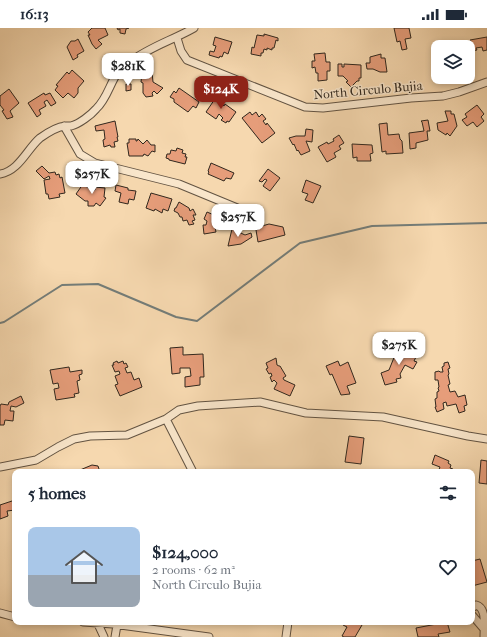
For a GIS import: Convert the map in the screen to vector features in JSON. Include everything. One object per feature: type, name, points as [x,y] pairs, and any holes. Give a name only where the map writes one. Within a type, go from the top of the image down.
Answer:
[{"type":"street","points":[[0,174],[13,168],[21,162],[39,139],[51,131],[64,126],[71,126],[97,109],[118,73],[140,54],[176,38],[194,28]]},
{"type":"street","name":"North Circulo Bujia","points":[[176,38],[181,51],[187,60],[305,107],[323,108],[443,96],[487,82]]},
{"type":"street","points":[[64,126],[80,154],[95,163],[179,184],[247,212]]},
{"type":"street","points":[[0,467],[36,460],[58,447],[74,440],[90,436],[127,435],[166,419],[178,410],[191,407],[260,402],[306,413],[383,417],[487,439]]},
{"type":"street","points":[[166,419],[191,469]]},
{"type":"street","points":[[475,606],[481,606],[486,615],[484,633]]},
{"type":"street","points":[[0,612],[12,616]]},
{"type":"street","points":[[475,620],[484,633]]},
{"type":"street","points":[[98,625],[104,637]]},
{"type":"street","points":[[115,637],[117,625],[209,637]]},
{"type":"street","points":[[286,637],[288,625]]},
{"type":"building","points":[[92,28],[105,28],[108,35],[98,40],[102,44],[96,49],[88,35],[90,35],[88,32]]},
{"type":"building","points":[[117,28],[129,28],[126,29],[125,34],[120,33],[120,29],[118,30]]},
{"type":"building","points":[[394,28],[409,28],[411,38],[405,39],[407,49],[402,50],[400,41],[397,42]]},
{"type":"building","points":[[264,34],[278,38],[274,48],[272,48],[272,50],[267,48],[267,50],[264,49],[261,56],[251,54],[257,35],[264,36]]},
{"type":"building","points":[[215,37],[232,42],[228,54],[224,52],[222,57],[220,56],[219,58],[209,55],[210,51],[214,52],[216,46],[213,45]]},
{"type":"building","points":[[487,37],[487,50],[483,51],[482,47],[476,48],[477,50],[475,50],[475,40],[470,40]]},
{"type":"building","points":[[78,39],[84,51],[77,55],[78,57],[73,60],[67,47],[71,41]]},
{"type":"building","points":[[325,53],[326,62],[330,62],[330,71],[327,71],[327,80],[318,81],[318,73],[316,73],[315,67],[312,68],[312,61],[315,61],[314,54]]},
{"type":"building","points":[[381,54],[381,58],[385,58],[387,72],[367,69],[366,63],[370,63],[370,57]]},
{"type":"building","points":[[338,64],[342,64],[342,67],[344,67],[344,64],[361,65],[361,78],[359,78],[359,81],[351,87],[343,76],[338,76]]},
{"type":"building","points":[[146,68],[148,73],[152,72],[153,82],[163,88],[157,94],[154,91],[152,93],[153,96],[146,97],[143,93],[143,83],[141,82],[142,73],[140,69]]},
{"type":"building","points":[[72,70],[84,81],[78,88],[78,93],[74,98],[68,93],[63,98],[55,90],[58,86],[56,85],[67,72],[69,74]]},
{"type":"building","points":[[126,84],[131,84],[131,90],[126,91]]},
{"type":"building","points":[[179,88],[199,102],[196,108],[193,106],[188,112],[174,102],[174,99],[170,97],[174,91],[176,93]]},
{"type":"building","points":[[9,89],[19,103],[10,111],[13,117],[7,119],[2,111],[4,110],[0,105],[0,96]]},
{"type":"building","points":[[44,93],[45,95],[50,93],[56,103],[51,106],[47,100],[44,102],[46,106],[39,110],[41,114],[37,117],[28,103]]},
{"type":"building","points":[[219,93],[225,98],[221,103],[224,106],[225,104],[236,112],[229,122],[227,121],[226,123],[221,120],[223,118],[219,114],[216,119],[206,112]]},
{"type":"building","points":[[477,105],[484,114],[481,117],[484,121],[477,127],[473,122],[467,126],[462,120],[467,117],[465,114]]},
{"type":"building","points":[[445,111],[451,111],[451,114],[454,114],[457,126],[450,136],[447,133],[446,135],[438,130],[437,123],[448,121]]},
{"type":"building","points":[[250,112],[252,115],[256,112],[259,117],[262,114],[266,119],[263,121],[266,125],[267,123],[275,133],[262,143],[242,118]]},
{"type":"building","points":[[428,120],[430,131],[427,131],[428,140],[416,143],[416,148],[410,149],[409,133],[424,131],[421,121]]},
{"type":"building","points":[[115,121],[118,141],[114,142],[115,147],[111,147],[110,145],[104,147],[104,130],[96,131],[95,126]]},
{"type":"building","points":[[387,123],[388,135],[399,134],[402,141],[403,153],[386,154],[386,151],[382,152],[379,124]]},
{"type":"building","points":[[306,129],[313,130],[312,142],[306,141],[310,151],[301,155],[289,138],[305,136]]},
{"type":"building","points":[[339,135],[344,143],[339,146],[341,149],[334,153],[336,157],[327,162],[318,147],[327,142],[328,144],[334,141],[333,139]]},
{"type":"building","points":[[129,139],[136,139],[137,141],[138,139],[143,144],[147,140],[151,145],[155,145],[155,152],[152,151],[148,156],[144,154],[143,156],[129,156],[127,143],[129,143]]},
{"type":"building","points":[[352,144],[372,145],[373,153],[370,154],[371,161],[357,161],[357,157],[353,158]]},
{"type":"building","points":[[177,148],[183,150],[182,153],[186,154],[185,157],[187,157],[185,164],[166,158],[167,154],[170,154],[171,150],[176,151]]},
{"type":"building","points":[[211,163],[234,173],[231,179],[226,178],[224,181],[208,174]]},
{"type":"building","points":[[42,166],[49,173],[55,172],[56,175],[59,174],[60,178],[62,177],[65,193],[59,194],[60,197],[49,199],[48,194],[46,194],[44,180],[50,179],[49,176],[44,179],[36,171]]},
{"type":"building","points":[[268,169],[280,178],[270,191],[263,186],[267,180],[265,179],[262,182],[259,181]]},
{"type":"building","points":[[306,180],[321,186],[313,203],[305,200],[308,194],[302,192]]},
{"type":"building","points":[[83,184],[91,190],[95,190],[95,187],[105,188],[104,197],[106,198],[100,206],[96,203],[94,206],[88,206],[88,201],[85,201],[76,194]]},
{"type":"building","points":[[116,185],[128,188],[128,190],[136,191],[134,200],[129,199],[128,204],[119,202],[121,193],[115,191]]},
{"type":"building","points":[[151,193],[172,199],[168,211],[163,209],[162,213],[155,209],[154,211],[146,208]]},
{"type":"building","points":[[179,202],[189,208],[190,211],[193,209],[196,215],[193,215],[195,220],[192,221],[194,224],[189,225],[187,220],[183,221],[182,217],[174,211]]},
{"type":"building","points":[[207,212],[221,218],[218,224],[214,222],[216,232],[204,234],[203,225],[206,225],[207,221],[204,219]]},
{"type":"building","points":[[269,224],[283,227],[285,235],[258,242],[256,230]]},
{"type":"building","points":[[232,229],[245,235],[251,233],[252,237],[241,244],[228,246]]},
{"type":"building","points":[[402,346],[411,352],[410,355],[416,357],[414,361],[417,362],[413,369],[405,365],[400,374],[401,378],[396,379],[397,382],[385,385],[381,373],[389,370],[395,355],[399,355]]},
{"type":"building","points":[[183,347],[183,355],[203,354],[204,377],[200,377],[200,385],[185,387],[185,377],[191,376],[190,368],[180,368],[180,373],[172,374],[170,348]]},
{"type":"building","points":[[276,358],[277,365],[280,366],[286,376],[283,378],[284,380],[295,385],[290,396],[274,389],[277,383],[274,380],[272,382],[270,377],[272,376],[271,373],[269,374],[266,369],[268,368],[266,363]]},
{"type":"building","points":[[117,361],[118,363],[123,361],[124,364],[126,363],[128,367],[125,368],[127,373],[131,372],[134,380],[139,378],[142,387],[120,396],[115,385],[118,384],[115,376],[120,374],[119,371],[115,372],[112,365],[114,365],[113,363]]},
{"type":"building","points":[[338,361],[340,366],[348,362],[356,383],[347,386],[350,394],[341,395],[332,374],[330,375],[326,366]]},
{"type":"building","points":[[448,362],[450,368],[448,369],[448,375],[450,384],[448,385],[450,392],[455,391],[458,397],[465,395],[467,405],[464,406],[465,411],[459,413],[456,404],[447,406],[446,402],[443,403],[444,409],[437,412],[435,407],[435,399],[437,398],[439,387],[438,380],[435,380],[435,372],[443,372],[442,367],[444,366],[444,363]]},
{"type":"building","points":[[69,367],[70,372],[82,370],[82,374],[79,375],[80,380],[77,381],[79,393],[74,394],[75,397],[56,400],[54,389],[59,388],[58,383],[53,384],[50,370]]},
{"type":"building","points":[[21,396],[24,403],[16,407],[11,406],[10,411],[14,411],[13,421],[5,420],[4,425],[0,425],[1,404],[8,405],[9,402]]},
{"type":"building","points":[[349,436],[364,438],[361,464],[345,462]]},
{"type":"building","points":[[435,455],[449,461],[448,463],[451,465],[450,468],[453,469],[439,469],[440,467],[432,464]]},
{"type":"building","points":[[481,460],[487,461],[487,484],[479,483]]},
{"type":"building","points":[[92,465],[98,466],[99,469],[82,469]]},
{"type":"building","points":[[12,501],[12,510],[7,511],[8,516],[0,519],[0,505]]},
{"type":"building","points":[[480,559],[487,582],[475,585],[475,560]]},
{"type":"building","points":[[343,625],[362,625],[355,637],[342,636],[347,627]]},
{"type":"building","points":[[432,625],[448,625],[450,632],[438,634],[439,637],[418,637],[416,628]]},
{"type":"waterway","points":[[0,323],[4,322],[62,285],[98,284],[176,317],[197,321],[300,243],[372,226],[487,223]]}]
